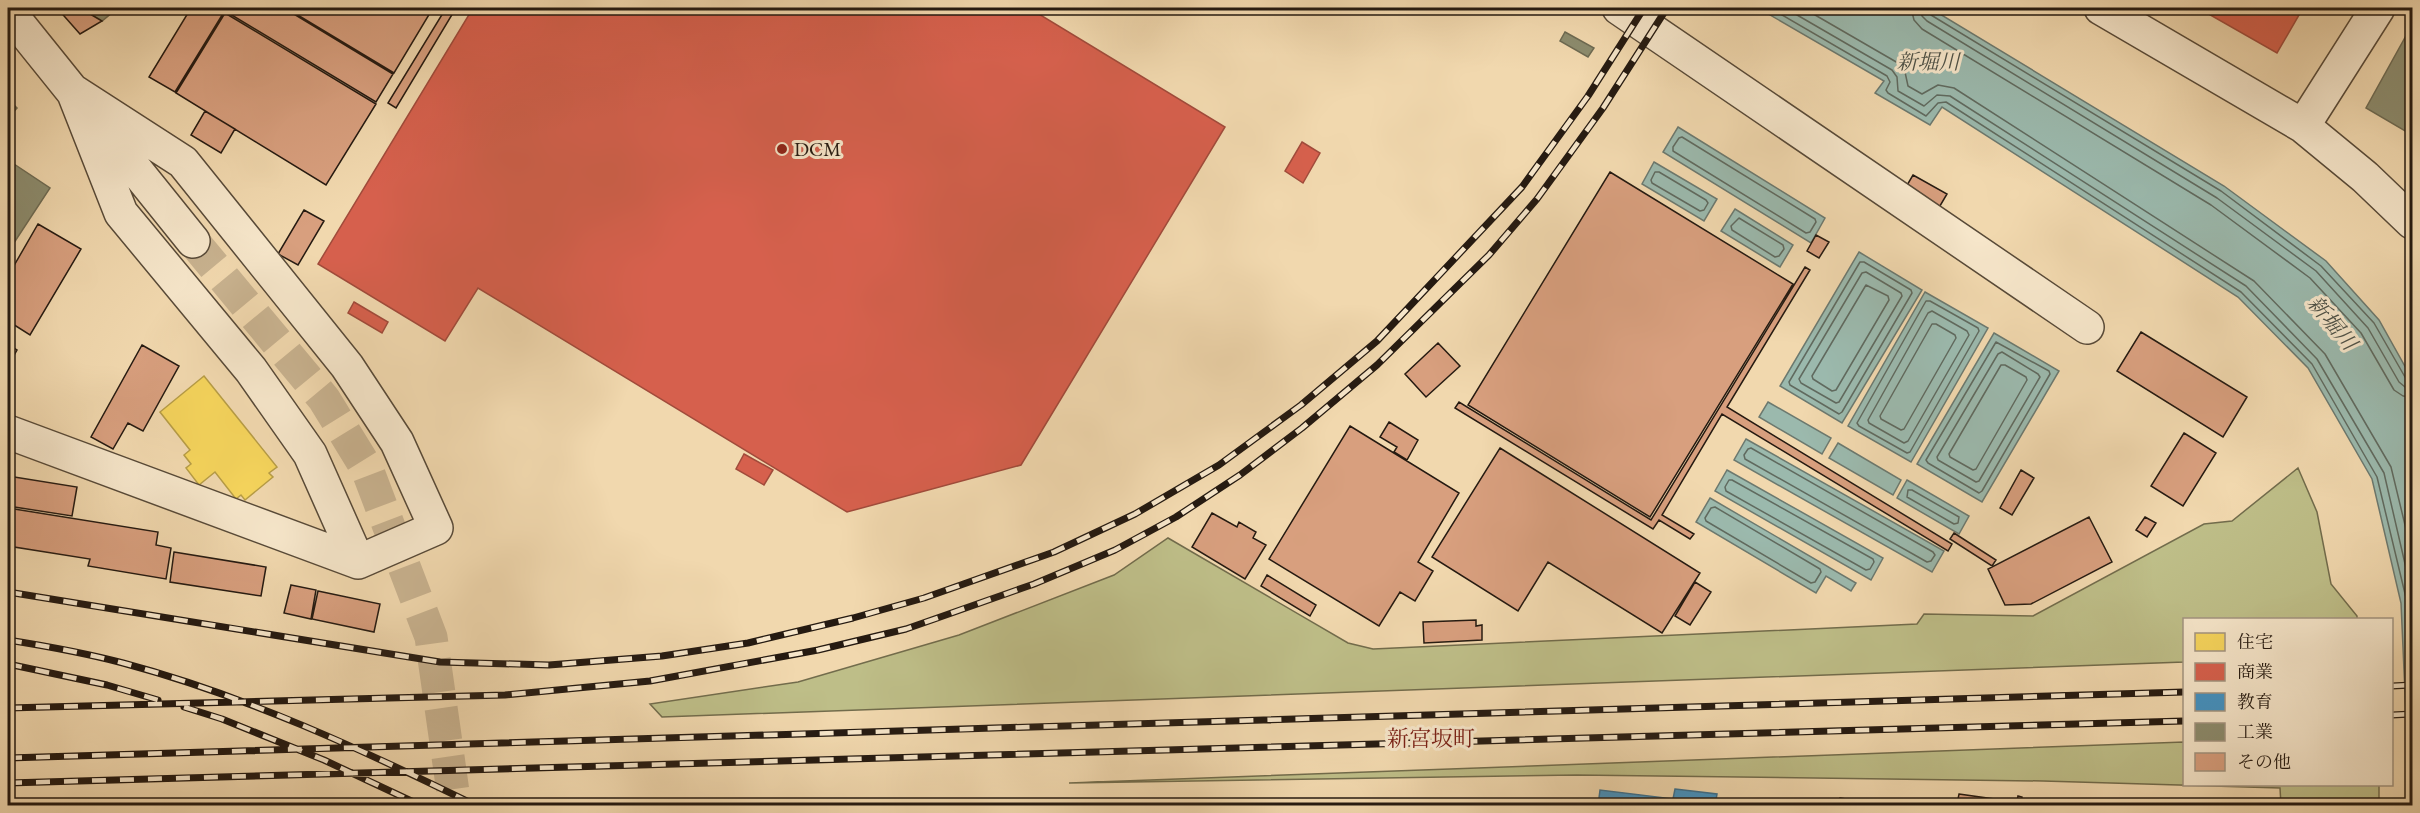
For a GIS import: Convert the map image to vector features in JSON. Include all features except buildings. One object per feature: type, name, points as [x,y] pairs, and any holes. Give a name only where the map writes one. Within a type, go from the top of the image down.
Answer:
[{"type":"street","points":[[1619,8],[2087,327]]},
{"type":"street","points":[[2101,8],[2303,126],[2365,177],[2412,222]]},
{"type":"street","points":[[2303,126],[2378,8]]},
{"type":"street","points":[[8,11],[193,241]]},
{"type":"street","points":[[8,432],[358,562],[436,528],[397,442],[347,366],[183,162],[73,91]]},
{"type":"street","points":[[73,91],[121,213],[251,370],[310,454],[358,562]]},
{"type":"green space","points":[[2298,468],[2317,512],[2331,584],[2357,618],[2183,618],[2183,662],[662,717],[650,704],[798,682],[959,635],[1114,575],[1168,538],[1348,643],[1373,649],[1917,624],[1924,614],[2033,616],[2204,524],[2232,521]]},
{"type":"green space","points":[[2183,742],[2183,785],[1577,775],[1069,783]]},
{"type":"green space","points":[[2212,786],[2379,786],[2379,805],[2281,805],[2280,788]]},
{"type":"water","name":"新堀川","points":[[1758,8],[1930,8],[2224,186],[2326,261],[2379,320],[2412,379],[2412,805],[2410,805],[2401,603],[2372,479],[2308,368],[2238,297],[1942,107],[1930,125],[1875,93],[1884,81]]},
{"type":"water","points":[[1678,127],[1825,218],[1811,243],[1663,152]]},
{"type":"water","points":[[1654,162],[1717,199],[1704,221],[1642,184]]},
{"type":"water","points":[[1735,209],[1793,245],[1780,267],[1721,231]]},
{"type":"water","points":[[1859,252],[1922,290],[1842,423],[1780,386]]},
{"type":"water","points":[[1925,292],[1988,328],[1911,462],[1848,426]]},
{"type":"water","points":[[1994,333],[2059,371],[1982,502],[1917,464]]},
{"type":"water","points":[[1768,402],[1831,438],[1822,454],[1759,417]]},
{"type":"water","points":[[1746,439],[1944,551],[1932,572],[1734,460]]},
{"type":"water","points":[[1838,443],[1901,480],[1893,495],[1829,458]]},
{"type":"water","points":[[1727,470],[1883,558],[1871,580],[1715,491]]},
{"type":"water","points":[[1907,480],[1969,516],[1959,534],[1897,498]]},
{"type":"water","points":[[1710,498],[1856,583],[1851,591],[1826,576],[1816,593],[1696,522]]},
{"type":"tunnel","points":[[193,241],[324,399],[367,469],[431,637],[455,806]]},
{"type":"railway","points":[[8,592],[440,662],[549,665],[662,656],[748,643],[924,598],[1054,552],[1135,514],[1219,465],[1301,405],[1377,341],[1522,187],[1588,96],[1644,8]]},
{"type":"railway","points":[[8,708],[505,695],[650,681],[818,650],[906,629],[1034,584],[1115,550],[1176,517],[1240,475],[1302,428],[1377,365],[1489,255],[1537,199],[1603,108],[1667,8]]},
{"type":"railway","points":[[8,640],[109,659],[215,691],[348,745],[477,806]]},
{"type":"railway","points":[[8,664],[107,685],[158,700]]},
{"type":"railway","points":[[2393,686],[2412,685]]},
{"type":"railway","points":[[8,758],[2183,692]]},
{"type":"railway","points":[[184,707],[222,719],[324,760],[422,806]]},
{"type":"railway","points":[[2393,715],[2412,714]]},
{"type":"railway","points":[[8,783],[2183,721]]},
{"type":"place","name":"DCM","points":[[782,149]]},
{"type":"district","name":"新宮坂町","points":[[1431,738]]}]
